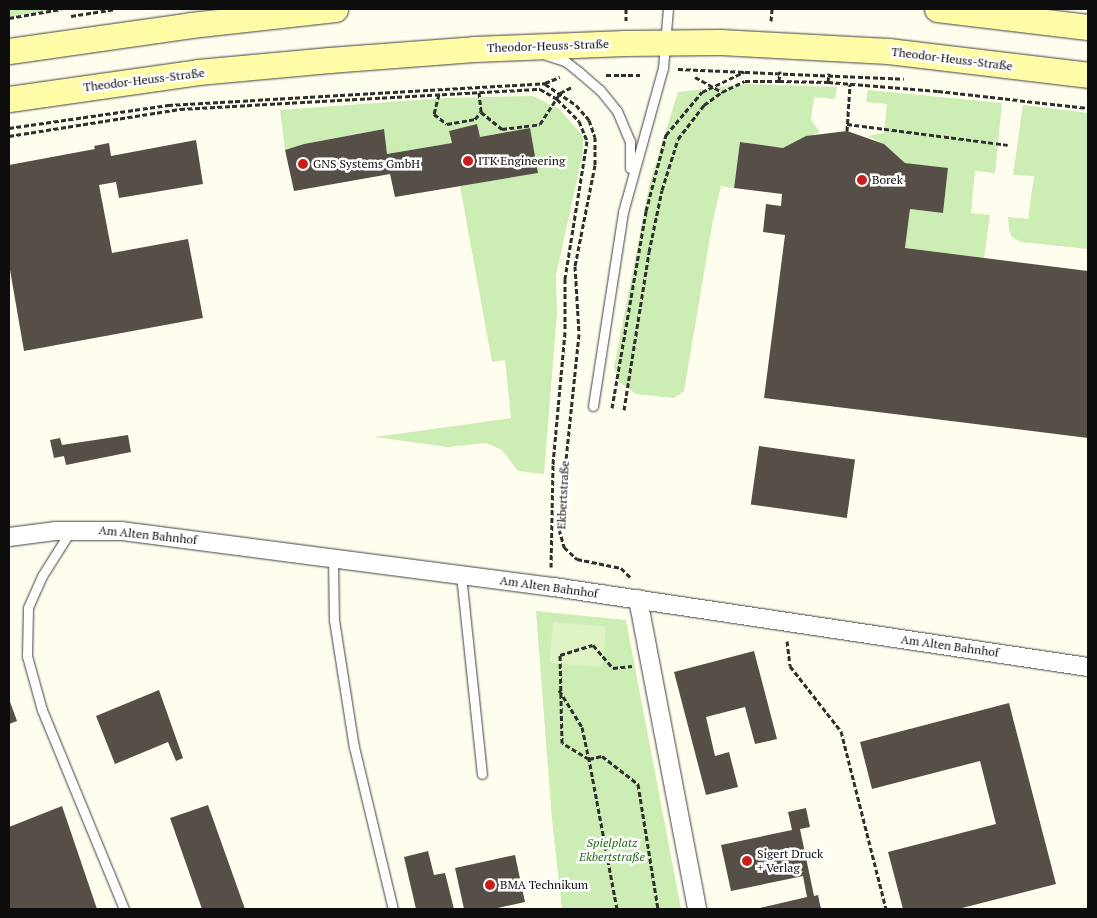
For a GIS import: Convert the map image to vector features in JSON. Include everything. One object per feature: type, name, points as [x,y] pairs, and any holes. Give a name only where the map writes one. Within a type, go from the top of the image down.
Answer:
[{"type":"main road","points":[[9,51],[191,25],[334,9]]},
{"type":"main road","points":[[938,9],[1088,27]]},
{"type":"main road","name":"Theodor-Heuss-Straße","points":[[9,100],[198,72],[474,48],[666,42],[888,51],[1088,75]]},
{"type":"street","name":"Am Alten Bahnhof","points":[[9,537],[71,530],[122,531],[549,586],[1088,667]]},
{"type":"street","points":[[638,599],[697,909]]},
{"type":"lane","points":[[622,212],[663,68],[668,9]]},
{"type":"lane","points":[[474,48],[542,53],[565,61],[600,90],[616,111],[630,141],[632,156],[593,406]]},
{"type":"lane","points":[[71,530],[42,576],[28,608],[27,656],[42,710],[124,909]]},
{"type":"lane","points":[[333,558],[334,620],[354,747],[393,909]]},
{"type":"lane","points":[[460,575],[482,774]]},
{"type":"path","points":[[9,18],[61,9]]},
{"type":"path","points":[[612,66],[612,74]]},
{"type":"path","points":[[828,82],[829,67]]},
{"type":"path","points":[[663,68],[907,79]]},
{"type":"path","points":[[612,408],[646,211],[666,135],[702,92],[747,71]]},
{"type":"path","points":[[779,72],[779,81]]},
{"type":"path","points":[[596,77],[612,74],[640,75]]},
{"type":"path","points":[[694,77],[722,92]]},
{"type":"path","points":[[624,410],[653,234],[678,139],[704,104],[722,92],[745,81],[828,82],[1088,108]]},
{"type":"path","name":"Ekbertstraße","points":[[9,128],[168,105],[545,84],[560,92],[588,120],[595,137],[595,165],[575,266],[579,334],[559,529],[564,547],[577,559],[630,573],[638,599]]},
{"type":"path","points":[[846,131],[850,84]]},
{"type":"path","points":[[481,112],[502,129],[540,124],[560,92],[575,85]]},
{"type":"path","points":[[9,136],[180,109],[540,90],[557,99],[579,122],[587,141],[565,279],[566,332],[553,465],[549,586]]},
{"type":"path","points":[[439,94],[434,114],[447,124],[463,123],[475,119],[481,112],[480,92]]},
{"type":"path","points":[[463,123],[464,128]]},
{"type":"path","points":[[847,124],[1008,144]]},
{"type":"path","points":[[785,622],[790,666],[841,731],[886,909]]},
{"type":"path","points":[[650,665],[613,668],[593,645],[560,655],[559,689],[562,743],[589,759],[602,756],[638,784],[658,909]]},
{"type":"path","points":[[559,689],[582,727],[617,909]]},
{"type":"green space","points":[[9,9],[56,9],[9,17]]},
{"type":"green space","points":[[746,84],[837,87],[835,99],[814,97],[811,120],[820,132],[783,148],[740,142],[734,188],[721,186],[713,220],[684,391],[674,398],[636,394],[618,381],[614,367],[650,182],[678,92]]},
{"type":"green space","points":[[868,90],[1002,103],[995,173],[975,171],[971,213],[990,215],[984,258],[905,248],[910,209],[943,213],[948,169],[905,163],[884,144],[868,136],[884,133],[887,104],[866,102]]},
{"type":"green space","points":[[533,96],[559,109],[583,136],[583,152],[556,276],[557,313],[544,474],[518,471],[502,450],[486,443],[447,447],[375,437],[511,418],[505,360],[492,362],[460,186],[538,173],[530,128],[480,137],[477,125],[449,131],[452,143],[387,154],[383,129],[304,144],[285,150],[280,110],[445,98]]},
{"type":"green space","points":[[1023,105],[1088,113],[1088,249],[1021,242],[1012,237],[1009,230],[1008,217],[1028,219],[1034,176],[1013,175]]},
{"type":"green space","name":"Spielplatz Ekbertstraße","points":[[536,611],[626,620],[681,909],[562,909],[552,820]]},
{"type":"green space","points":[[553,622],[606,627],[602,667],[549,663]]},
{"type":"building","points":[[477,124],[480,137],[530,128],[538,173],[395,197],[390,174],[294,191],[285,150],[304,144],[384,129],[387,154],[452,143],[449,131]]},
{"type":"building","points":[[847,131],[884,144],[905,163],[948,168],[943,213],[910,209],[905,248],[1088,271],[1088,438],[764,398],[785,235],[763,232],[766,204],[781,206],[782,194],[734,188],[740,142],[783,148],[806,136]]},
{"type":"building","points":[[196,140],[203,184],[119,198],[116,182],[99,185],[112,253],[188,239],[203,318],[24,351],[9,264],[9,165],[95,149],[94,146],[109,143],[111,156]]},
{"type":"building","points":[[128,435],[131,452],[66,465],[64,456],[54,458],[50,440],[60,438],[62,445]]},
{"type":"building","points":[[759,446],[855,459],[847,518],[751,504]]},
{"type":"building","points":[[754,651],[777,739],[755,744],[745,707],[706,717],[715,756],[729,752],[738,787],[706,795],[674,672]]},
{"type":"building","points":[[159,690],[183,758],[176,761],[168,742],[115,764],[96,716]]},
{"type":"building","points":[[9,699],[17,721],[9,724]]},
{"type":"building","points":[[1009,703],[1056,884],[958,909],[903,909],[888,852],[996,824],[980,761],[872,789],[860,742]]},
{"type":"building","points":[[208,805],[245,909],[202,909],[170,818]]},
{"type":"building","points":[[62,806],[97,909],[9,909],[9,827]]},
{"type":"building","points":[[806,808],[810,827],[800,829],[814,896],[818,895],[821,909],[755,909],[807,897],[803,876],[731,891],[721,845],[792,830],[788,812]]},
{"type":"building","points":[[428,851],[434,875],[445,873],[454,909],[416,909],[404,857]]},
{"type":"building","name":"BMA Technikum","points":[[515,855],[525,902],[493,909],[464,909],[455,868]]},
{"type":"place","name":"ITK Engineering","points":[[468,161]]},
{"type":"place","name":"GNS Systems GmbH","points":[[303,164]]},
{"type":"place","name":"Borek","points":[[862,180]]},
{"type":"place","name":"Sigert Druck + Verlag","points":[[747,861]]},
{"type":"place","name":"BMA Technikum","points":[[490,885]]}]
